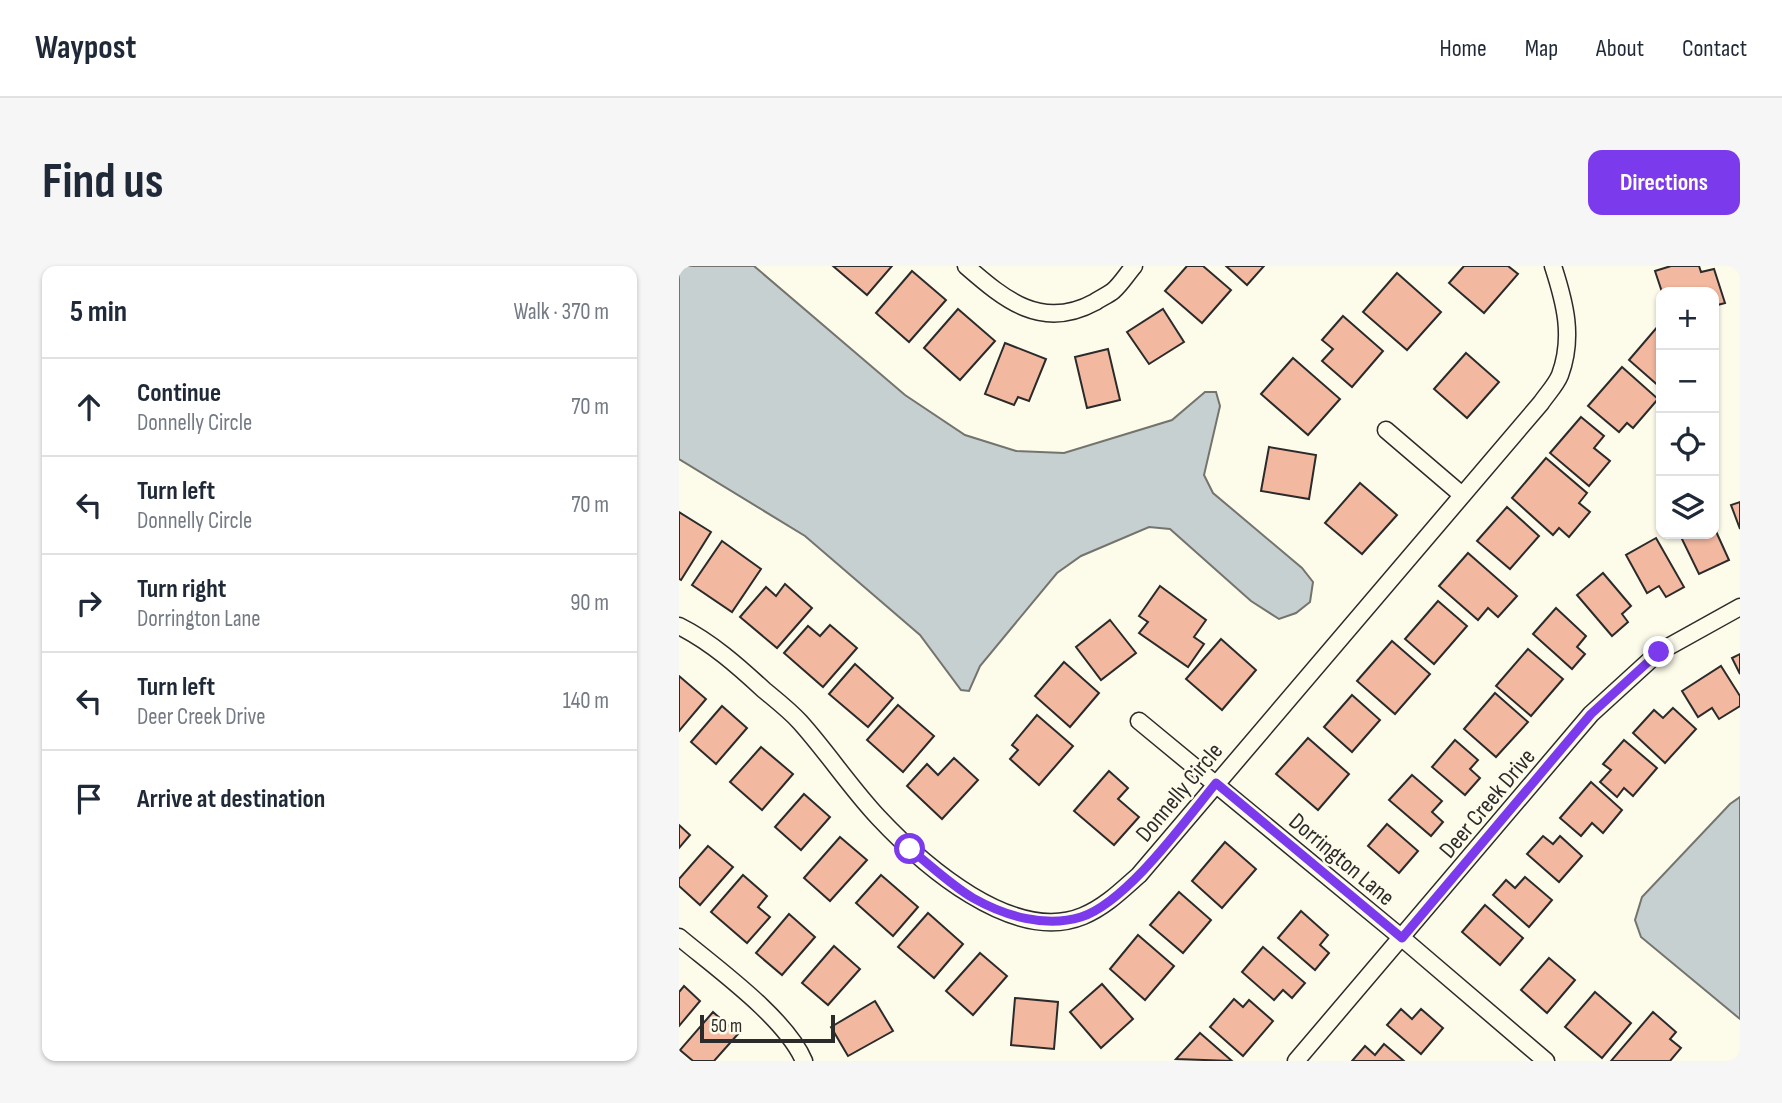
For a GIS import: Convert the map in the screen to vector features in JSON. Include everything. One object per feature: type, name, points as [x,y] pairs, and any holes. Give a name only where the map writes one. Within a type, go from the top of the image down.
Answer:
[{"type":"street","points":[[965,266],[995,291],[1026,308],[1049,315],[1082,309],[1112,292],[1134,266]]},
{"type":"street","name":"Donnelly Circle","points":[[679,626],[731,660],[797,719],[876,814],[910,849],[973,897],[1010,915],[1049,922],[1082,916],[1112,899],[1139,875],[1541,403],[1559,376],[1569,334],[1565,304],[1553,266]]},
{"type":"street","points":[[1386,430],[1462,495]]},
{"type":"street","name":"Deer Creek Drive","points":[[1296,1061],[1591,714],[1659,652],[1740,607]]},
{"type":"street","name":"Dorrington Lane","points":[[1139,721],[1546,1061]]},
{"type":"street","points":[[679,937],[774,1018],[800,1051],[804,1061]]},
{"type":"shaded area","points":[[679,266],[754,266],[905,395],[965,435],[1016,451],[1064,453],[1172,420],[1205,392],[1216,392],[1220,406],[1204,475],[1213,493],[1302,568],[1313,582],[1310,602],[1296,613],[1279,619],[1251,601],[1170,529],[1149,527],[1081,556],[1057,573],[980,666],[969,691],[961,690],[920,635],[805,536],[679,459]]},
{"type":"shaded area","points":[[1740,797],[1740,1019],[1641,937],[1635,920],[1642,897],[1730,804]]},
{"type":"building","points":[[833,266],[892,266],[867,295]]},
{"type":"building","points":[[1187,266],[1203,266],[1231,290],[1202,323],[1165,291]]},
{"type":"building","points":[[1226,266],[1264,266],[1247,285]]},
{"type":"building","points":[[1464,266],[1508,266],[1518,274],[1484,313],[1449,283]]},
{"type":"building","points":[[1671,266],[1699,266],[1701,272],[1714,269],[1725,303],[1719,305],[1719,287],[1660,287],[1655,271]]},
{"type":"building","points":[[912,271],[946,300],[909,342],[876,313]]},
{"type":"building","points":[[1397,273],[1441,312],[1407,350],[1363,312]]},
{"type":"building","points":[[958,309],[995,341],[960,380],[924,348]]},
{"type":"building","points":[[1163,309],[1184,342],[1149,364],[1127,332]]},
{"type":"building","points":[[1343,316],[1383,351],[1352,387],[1322,361],[1333,349],[1322,340]]},
{"type":"building","points":[[1656,328],[1656,384],[1629,360]]},
{"type":"building","points":[[1005,343],[1046,359],[1029,401],[1018,397],[1014,405],[985,394]]},
{"type":"building","points":[[1108,349],[1120,400],[1087,408],[1075,357]]},
{"type":"building","points":[[1466,353],[1499,382],[1467,418],[1434,389]]},
{"type":"building","points":[[1293,358],[1340,399],[1308,435],[1261,394]]},
{"type":"building","points":[[1622,367],[1656,397],[1656,401],[1633,428],[1627,423],[1619,432],[1588,406]]},
{"type":"building","points":[[1581,417],[1604,436],[1594,448],[1610,461],[1589,486],[1550,453]]},
{"type":"building","points":[[1269,447],[1316,455],[1309,499],[1261,491]]},
{"type":"building","points":[[1546,458],[1587,493],[1579,503],[1590,512],[1569,537],[1559,528],[1553,535],[1512,498]]},
{"type":"building","points":[[1360,483],[1397,515],[1362,554],[1325,523]]},
{"type":"building","points":[[1740,502],[1740,529],[1731,505]]},
{"type":"building","points":[[1507,507],[1539,536],[1510,569],[1477,541]]},
{"type":"building","points":[[679,512],[711,532],[681,580],[679,579]]},
{"type":"building","points":[[1656,538],[1684,587],[1666,597],[1659,586],[1647,593],[1626,555]]},
{"type":"building","points":[[1719,538],[1729,560],[1699,574],[1682,539]]},
{"type":"building","points":[[722,541],[761,569],[732,612],[692,585]]},
{"type":"building","points":[[1468,553],[1517,596],[1498,617],[1488,608],[1478,620],[1439,586]]},
{"type":"building","points":[[1603,573],[1631,606],[1622,614],[1628,622],[1612,636],[1577,595]]},
{"type":"building","points":[[785,584],[812,608],[777,648],[740,617],[766,587],[776,596]]},
{"type":"building","points":[[1160,586],[1206,620],[1194,637],[1204,644],[1188,667],[1139,633],[1148,622],[1139,616]]},
{"type":"building","points":[[1438,601],[1467,626],[1434,664],[1405,639]]},
{"type":"building","points":[[1556,608],[1586,636],[1577,647],[1585,654],[1572,669],[1533,634]]},
{"type":"building","points":[[1110,620],[1136,653],[1101,680],[1076,647]]},
{"type":"building","points":[[830,625],[857,648],[823,687],[784,653],[808,626],[820,636]]},
{"type":"building","points":[[1221,639],[1256,670],[1222,710],[1186,679]]},
{"type":"building","points":[[1392,641],[1430,674],[1395,714],[1357,681]]},
{"type":"building","points":[[1528,649],[1563,679],[1531,716],[1496,686]]},
{"type":"building","points":[[1740,654],[1740,674],[1732,658]]},
{"type":"building","points":[[1064,662],[1099,693],[1070,727],[1035,696]]},
{"type":"building","points":[[855,664],[893,698],[868,727],[829,694]]},
{"type":"building","points":[[1721,666],[1740,696],[1740,706],[1719,719],[1712,708],[1698,717],[1682,691]]},
{"type":"building","points":[[679,676],[706,699],[679,731]]},
{"type":"building","points":[[1495,693],[1528,722],[1496,757],[1464,729]]},
{"type":"building","points":[[1352,695],[1380,720],[1352,752],[1324,727]]},
{"type":"building","points":[[898,705],[934,736],[903,772],[867,740]]},
{"type":"building","points":[[722,706],[747,728],[716,764],[691,742]]},
{"type":"building","points":[[1673,708],[1696,729],[1665,763],[1633,733],[1654,710],[1663,718]]},
{"type":"building","points":[[1037,715],[1073,746],[1039,785],[1010,759],[1018,750],[1012,745]]},
{"type":"building","points":[[1308,738],[1349,774],[1318,810],[1276,774]]},
{"type":"building","points":[[1455,740],[1478,760],[1470,769],[1480,778],[1465,795],[1432,767]]},
{"type":"building","points":[[1624,740],[1657,768],[1633,796],[1624,788],[1617,797],[1600,782],[1611,770],[1603,764]]},
{"type":"building","points":[[761,747],[793,774],[762,810],[730,782]]},
{"type":"building","points":[[954,758],[978,780],[942,819],[907,786],[927,764],[938,775]]},
{"type":"building","points":[[1109,771],[1128,788],[1118,799],[1139,817],[1114,845],[1074,811]]},
{"type":"building","points":[[1412,775],[1442,801],[1432,812],[1443,822],[1431,836],[1389,800]]},
{"type":"building","points":[[1591,782],[1622,810],[1603,833],[1592,823],[1581,836],[1560,818]]},
{"type":"building","points":[[804,794],[830,817],[801,850],[775,827]]},
{"type":"building","points":[[1387,824],[1418,851],[1399,873],[1368,846]]},
{"type":"building","points":[[679,825],[690,835],[679,848]]},
{"type":"building","points":[[1543,836],[1553,844],[1560,836],[1582,856],[1559,882],[1527,854]]},
{"type":"building","points":[[840,837],[867,860],[830,901],[804,878]]},
{"type":"building","points":[[1225,842],[1256,869],[1222,908],[1192,881]]},
{"type":"building","points":[[708,846],[733,867],[700,905],[679,886],[679,879]]},
{"type":"building","points":[[743,875],[767,896],[758,907],[770,917],[747,943],[711,912]]},
{"type":"building","points":[[881,875],[918,907],[893,936],[856,903]]},
{"type":"building","points":[[1525,877],[1552,900],[1529,927],[1493,895],[1506,880],[1515,888]]},
{"type":"building","points":[[1179,892],[1211,920],[1183,953],[1150,925]]},
{"type":"building","points":[[1485,905],[1523,938],[1500,965],[1462,932]]},
{"type":"building","points":[[1301,911],[1328,935],[1320,945],[1329,953],[1315,970],[1278,938]]},
{"type":"building","points":[[928,913],[963,944],[934,978],[898,947]]},
{"type":"building","points":[[789,914],[815,937],[782,975],[756,953]]},
{"type":"building","points":[[1138,935],[1174,966],[1145,1000],[1110,969]]},
{"type":"building","points":[[834,946],[860,969],[828,1005],[802,983]]},
{"type":"building","points":[[1263,947],[1305,983],[1292,998],[1283,990],[1274,1000],[1242,972]]},
{"type":"building","points":[[980,953],[1007,976],[973,1015],[946,991]]},
{"type":"building","points":[[1549,958],[1575,980],[1547,1013],[1521,990]]},
{"type":"building","points":[[1102,984],[1133,1019],[1101,1048],[1070,1012]]},
{"type":"building","points":[[684,986],[700,1001],[679,1026],[679,992]]},
{"type":"building","points":[[1595,992],[1631,1023],[1602,1058],[1565,1027]]},
{"type":"building","points":[[1015,998],[1058,1002],[1054,1049],[1011,1045]]},
{"type":"building","points":[[1234,999],[1243,1007],[1249,1000],[1273,1021],[1243,1056],[1210,1027]]},
{"type":"building","points":[[875,1001],[893,1031],[848,1056],[831,1027]]},
{"type":"building","points":[[1401,1009],[1412,1019],[1421,1009],[1443,1028],[1421,1054],[1387,1025]]},
{"type":"building","points":[[713,1012],[738,1034],[714,1061],[693,1061],[680,1050]]},
{"type":"building","points":[[1653,1012],[1676,1032],[1670,1039],[1681,1048],[1670,1061],[1611,1061]]},
{"type":"building","points":[[1200,1033],[1232,1061],[1176,1059]]},
{"type":"building","points":[[1384,1044],[1404,1061],[1352,1061],[1365,1046],[1375,1055]]},
{"type":"route","points":[[910,849],[973,897],[1010,915],[1049,922],[1082,916],[1112,899],[1139,875],[1216,783],[1402,938],[1591,714],[1659,652]]}]
